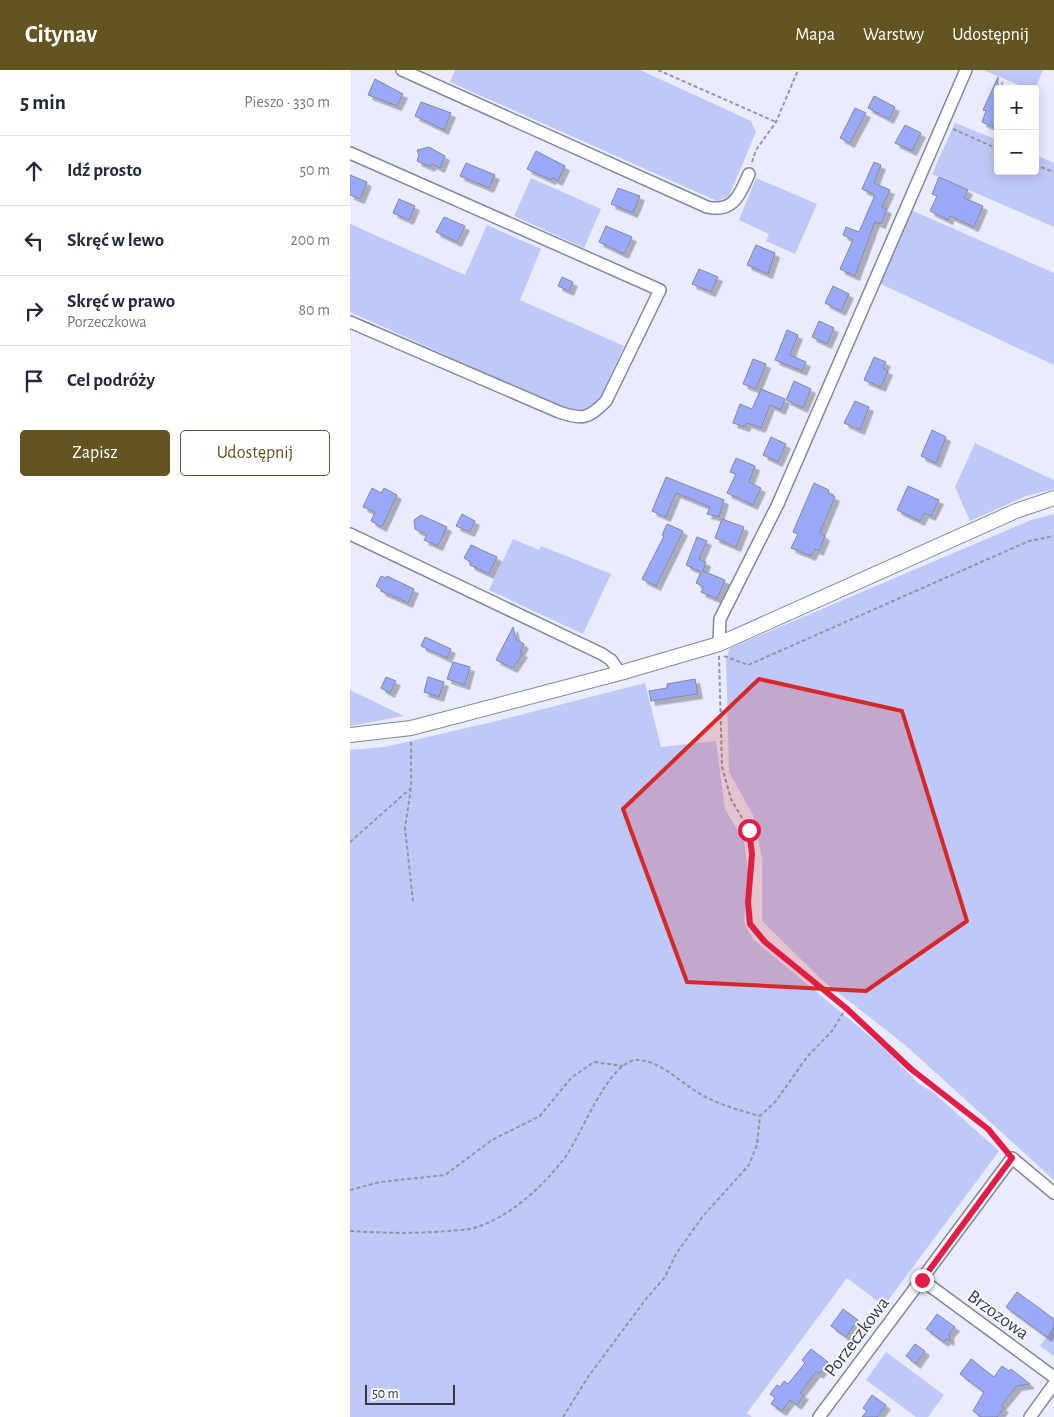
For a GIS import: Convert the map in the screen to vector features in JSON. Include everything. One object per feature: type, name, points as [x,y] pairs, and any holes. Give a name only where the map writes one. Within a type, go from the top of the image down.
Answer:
[{"type":"street","points":[[402,70],[707,207],[721,208],[735,201],[749,174]]},
{"type":"street","points":[[721,650],[720,619],[778,504],[966,70]]},
{"type":"street","points":[[350,153],[660,290],[606,401],[596,412],[586,417],[574,417],[559,412],[350,322]]},
{"type":"street","points":[[350,735],[411,728],[620,673],[721,650],[1016,511],[1054,498]]},
{"type":"street","points":[[350,534],[602,654],[611,660],[620,673]]},
{"type":"street","points":[[1012,1158],[1054,1193]]},
{"type":"street","name":"Porzeczkowa","points":[[819,1417],[1012,1158]]},
{"type":"street","name":"Brzozowa","points":[[922,1280],[1054,1378]]},
{"type":"street","points":[[1030,1417],[1054,1384]]},
{"type":"path","points":[[658,70],[776,122]]},
{"type":"path","points":[[749,174],[756,150],[776,122],[798,70]]},
{"type":"path","points":[[941,124],[994,147]]},
{"type":"path","points":[[1039,166],[1054,172]]},
{"type":"path","points":[[1012,1158],[988,1129],[911,1069],[846,1008],[765,942],[750,924],[748,902],[752,854],[749,830],[731,799],[722,768],[721,650],[748,665],[1029,541],[1054,536]]},
{"type":"path","points":[[411,728],[411,788],[405,828],[413,901]]},
{"type":"path","points":[[350,842],[411,788]]},
{"type":"path","points":[[563,1417],[588,1377],[646,1299],[665,1277],[676,1254],[703,1216],[749,1165],[757,1145],[760,1116],[776,1101],[807,1057],[832,1031],[846,1008]]},
{"type":"path","points":[[350,1231],[409,1234],[474,1228],[500,1216],[535,1192],[564,1159],[578,1138],[596,1097],[623,1066],[636,1060],[654,1065],[710,1098],[733,1109],[760,1116]]},
{"type":"path","points":[[350,1190],[380,1182],[445,1175],[492,1140],[540,1116],[571,1078],[594,1062],[623,1066]]},
{"type":"highlighted area","points":[[759,679],[902,711],[967,921],[866,991],[687,982],[623,809]]},
{"type":"shaded area","points":[[455,70],[640,70],[751,121],[756,132],[729,196],[717,201],[450,82]]},
{"type":"shaded area","points":[[983,70],[1043,70],[1037,85],[1019,85]]},
{"type":"shaded area","points":[[955,123],[994,138],[994,175],[1039,175],[1039,157],[1054,163],[1054,227],[932,174]]},
{"type":"shaded area","points":[[531,178],[601,209],[584,248],[514,216]]},
{"type":"shaded area","points":[[756,178],[817,204],[795,254],[766,241],[769,234],[739,220]]},
{"type":"shaded area","points":[[911,210],[1054,273],[1054,365],[879,283]]},
{"type":"shaded area","points":[[350,224],[465,275],[487,225],[541,249],[520,300],[624,346],[595,409],[577,414],[350,312]]},
{"type":"shaded area","points":[[975,443],[1054,480],[1054,489],[1026,496],[970,521],[955,487]]},
{"type":"shaded area","points":[[1054,514],[1054,1180],[904,1044],[822,980],[762,921],[762,858],[753,815],[729,772],[726,659],[730,648],[1031,520]]},
{"type":"shaded area","points":[[513,539],[539,550],[541,546],[611,574],[583,634],[489,590]]},
{"type":"shaded area","points":[[645,683],[661,747],[716,741],[725,809],[744,841],[748,870],[744,922],[753,939],[885,1049],[919,1084],[933,1092],[999,1151],[884,1306],[847,1278],[747,1413],[752,1417],[350,1417],[350,750],[385,747]]},
{"type":"shaded area","points":[[350,690],[404,716],[350,726]]},
{"type":"shaded area","points":[[1054,1327],[1054,1356],[1040,1346]]},
{"type":"shaded area","points":[[886,1352],[944,1395],[928,1417],[916,1417],[866,1380]]},
{"type":"building","points":[[375,79],[403,94],[397,106],[368,95]]},
{"type":"building","points":[[994,86],[994,127],[982,122],[986,111],[983,110]]},
{"type":"building","points":[[874,96],[895,107],[889,119],[868,108]]},
{"type":"building","points":[[421,102],[451,113],[444,130],[415,116]]},
{"type":"building","points":[[855,108],[866,113],[850,143],[840,138]]},
{"type":"building","points":[[905,125],[921,133],[912,151],[895,143]]},
{"type":"building","points":[[429,147],[445,156],[440,168],[432,164],[430,167],[417,161],[419,155],[417,150]]},
{"type":"building","points":[[536,151],[565,166],[558,181],[552,178],[551,180],[527,169]]},
{"type":"building","points":[[874,162],[881,165],[874,183],[890,190],[882,207],[887,209],[881,224],[875,222],[855,276],[840,269],[853,240],[843,235],[846,227],[859,232],[875,195],[862,189]]},
{"type":"building","points":[[466,163],[495,175],[489,188],[460,176]]},
{"type":"building","points":[[350,175],[367,182],[360,199],[350,195]]},
{"type":"building","points":[[939,177],[968,190],[964,198],[983,206],[974,227],[950,216],[948,220],[930,211],[937,196],[932,194]]},
{"type":"building","points":[[618,188],[640,196],[633,213],[611,204]]},
{"type":"building","points":[[399,199],[415,206],[409,220],[393,213]]},
{"type":"building","points":[[444,217],[465,226],[457,242],[436,232]]},
{"type":"building","points":[[606,226],[632,237],[624,254],[599,242]]},
{"type":"building","points":[[756,245],[775,253],[768,274],[747,265]]},
{"type":"building","points":[[699,269],[718,277],[711,292],[692,284]]},
{"type":"building","points":[[562,277],[573,282],[569,291],[558,286]]},
{"type":"building","points":[[833,286],[849,294],[841,311],[825,303]]},
{"type":"building","points":[[819,321],[834,328],[827,344],[812,337]]},
{"type":"building","points":[[787,330],[798,335],[790,355],[806,362],[802,371],[775,360]]},
{"type":"building","points":[[874,357],[886,362],[883,368],[888,371],[881,387],[864,380]]},
{"type":"building","points":[[753,359],[766,364],[756,389],[743,384]]},
{"type":"building","points":[[794,381],[811,389],[803,408],[786,400]]},
{"type":"building","points":[[761,389],[785,399],[781,410],[770,405],[761,428],[747,423],[745,427],[733,423],[740,404],[752,409]]},
{"type":"building","points":[[855,401],[869,407],[860,430],[844,423]]},
{"type":"building","points":[[932,430],[946,437],[936,463],[921,456]]},
{"type":"building","points":[[771,437],[786,444],[778,462],[763,455]]},
{"type":"building","points":[[736,458],[755,466],[749,482],[761,488],[753,505],[727,493],[736,474],[730,472]]},
{"type":"building","points":[[666,477],[724,500],[719,517],[707,514],[710,507],[676,493],[666,517],[652,511]]},
{"type":"building","points":[[814,483],[829,490],[828,493],[835,497],[820,533],[825,536],[819,551],[815,549],[811,556],[791,548],[798,534],[793,532]]},
{"type":"building","points":[[908,486],[939,500],[931,516],[924,513],[920,521],[897,510]]},
{"type":"building","points":[[372,488],[381,493],[384,488],[397,495],[382,527],[371,521],[375,512],[363,507]]},
{"type":"building","points":[[462,514],[475,521],[470,532],[456,526]]},
{"type":"building","points":[[421,515],[447,527],[438,546],[424,540],[427,535],[415,529],[414,520]]},
{"type":"building","points":[[722,519],[744,527],[736,547],[715,538]]},
{"type":"building","points":[[667,524],[683,531],[656,586],[642,579],[664,536],[662,535]]},
{"type":"building","points":[[697,537],[707,541],[699,559],[706,562],[703,571],[725,580],[717,599],[701,592],[704,587],[696,583],[701,572],[686,565]]},
{"type":"building","points":[[471,545],[497,557],[489,574],[470,565],[471,562],[464,558]]},
{"type":"building","points":[[381,576],[386,578],[387,576],[414,589],[408,603],[381,591],[376,586]]},
{"type":"building","points":[[513,627],[516,639],[524,644],[520,652],[523,653],[513,668],[496,660]]},
{"type":"building","points":[[425,637],[451,649],[447,658],[421,646]]},
{"type":"building","points":[[453,662],[470,667],[465,685],[447,679]]},
{"type":"building","points":[[386,677],[396,681],[390,693],[381,688]]},
{"type":"building","points":[[428,677],[444,682],[439,697],[424,692]]},
{"type":"building","points":[[695,679],[698,694],[651,701],[649,691],[667,688],[667,684]]},
{"type":"building","points":[[1017,1292],[1054,1319],[1054,1327],[1047,1337],[1006,1307]]},
{"type":"building","points":[[843,1309],[858,1320],[846,1337],[831,1326]]},
{"type":"building","points":[[937,1314],[955,1327],[949,1334],[950,1341],[946,1339],[944,1342],[926,1329]]},
{"type":"building","points":[[915,1344],[925,1351],[916,1364],[906,1356]]},
{"type":"building","points":[[811,1349],[828,1362],[819,1374],[816,1372],[800,1393],[804,1395],[797,1405],[790,1400],[782,1411],[771,1404],[775,1398],[770,1394],[777,1385],[780,1387],[784,1381],[788,1384],[805,1363],[802,1360]]},
{"type":"building","points":[[971,1359],[994,1377],[1002,1366],[1009,1371],[1011,1369],[1030,1384],[1017,1386],[1001,1406],[1004,1408],[997,1417],[981,1417],[973,1411],[984,1392],[960,1374]]},
{"type":"building","points":[[872,1395],[886,1405],[877,1417],[862,1417],[867,1411],[863,1408]]},
{"type":"route","points":[[749,830],[752,854],[748,902],[750,924],[765,942],[846,1008],[911,1069],[988,1129],[1012,1158],[922,1280]]}]
